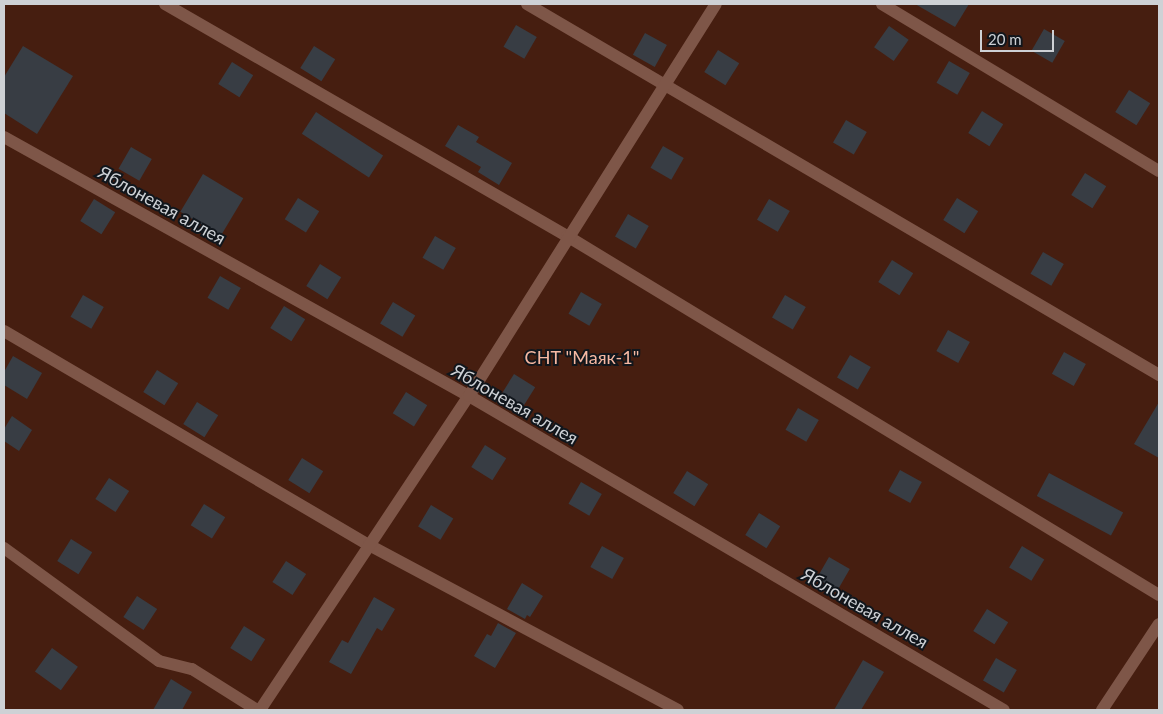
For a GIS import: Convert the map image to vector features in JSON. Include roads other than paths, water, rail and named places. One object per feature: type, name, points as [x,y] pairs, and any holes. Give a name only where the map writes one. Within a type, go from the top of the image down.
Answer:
[{"type":"lane","points":[[165,4],[567,236],[1159,595]]},
{"type":"lane","points":[[527,4],[665,83],[1159,375]]},
{"type":"lane","points":[[4,548],[159,662],[192,669],[258,710],[468,396],[567,236],[716,4]]},
{"type":"lane","points":[[882,4],[1159,172]]},
{"type":"lane","name":"Яблоневая аллея","points":[[4,137],[468,396],[1004,710]]},
{"type":"lane","points":[[4,331],[369,545],[678,710]]},
{"type":"lane","points":[[1102,710],[1159,624]]},
{"type":"park label","name":"СНТ \"Маяк-1\"","points":[[582,357]]}]
